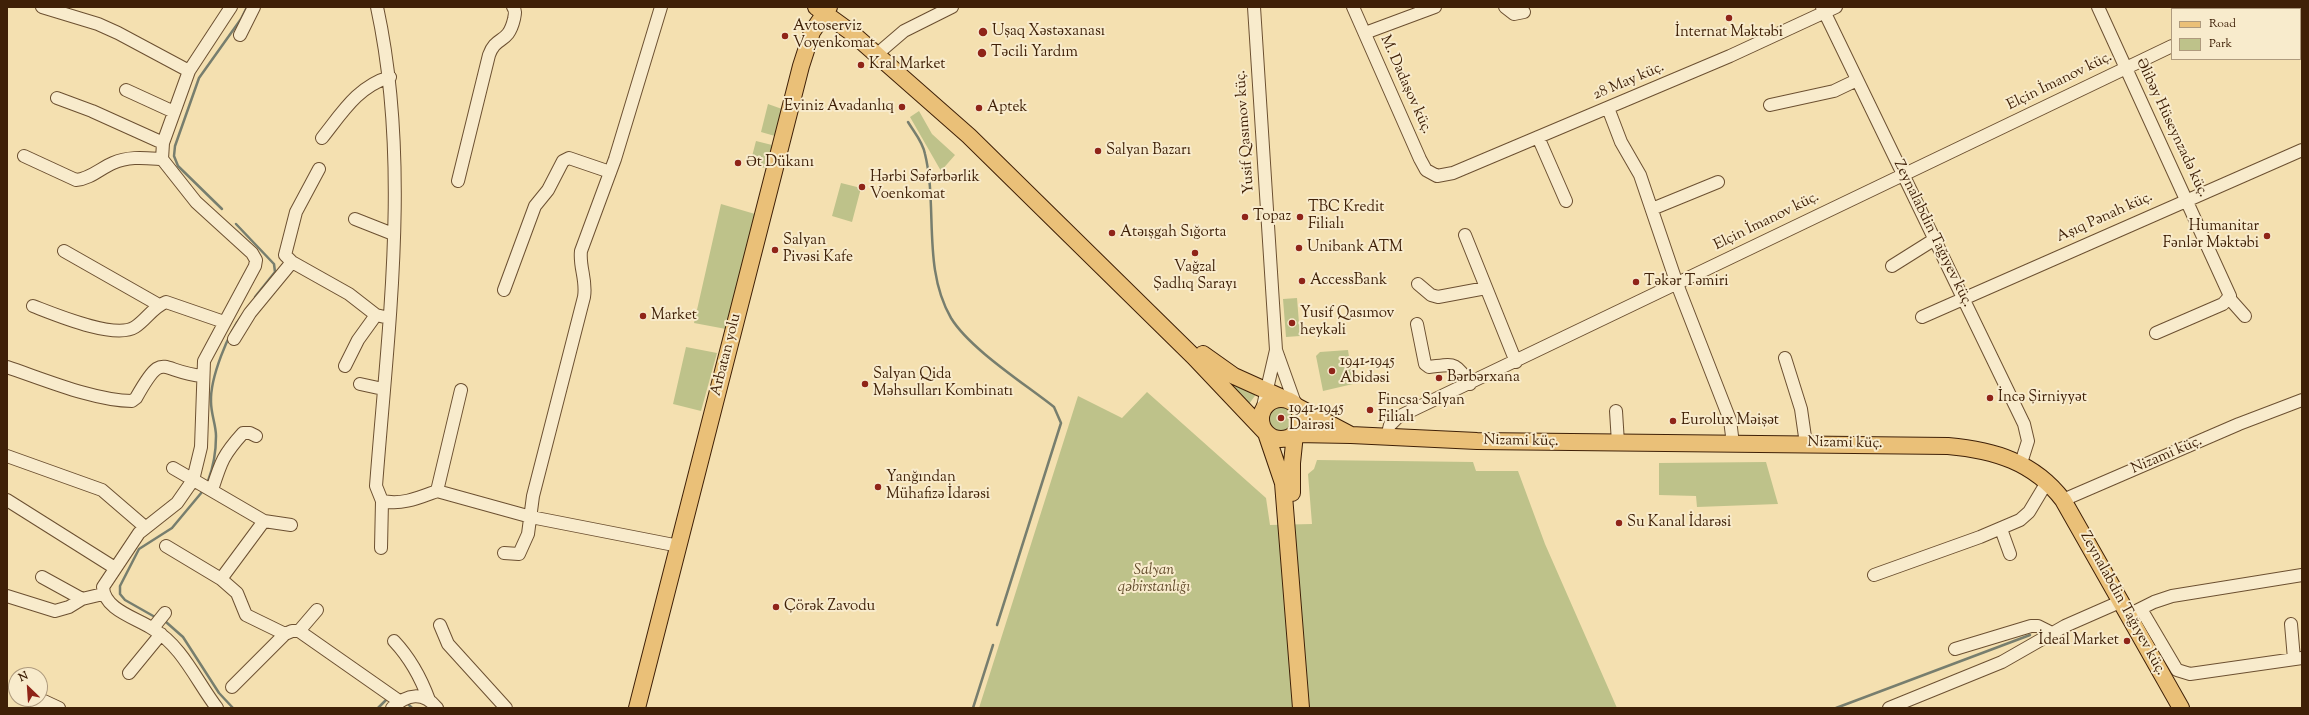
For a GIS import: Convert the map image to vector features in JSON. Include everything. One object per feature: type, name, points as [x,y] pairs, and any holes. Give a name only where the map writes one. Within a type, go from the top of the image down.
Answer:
[{"type":"main road","points":[[825,8],[883,49],[961,118],[1204,354],[1221,368],[1291,402],[1351,435]]},
{"type":"main road","points":[[825,8],[970,136],[1194,356],[1266,433],[1277,439],[1289,438],[1295,434]]},
{"type":"main road","name":"Arbatan yolu","points":[[637,708],[801,66],[812,32],[825,8]]},
{"type":"main road","points":[[1301,708],[1283,483],[1261,421],[1263,409],[1273,401],[1291,402],[1300,411],[1301,423],[1295,434],[1291,482],[1308,708]]},
{"type":"main road","name":"Nizami küç.","points":[[1295,434],[1477,441],[1966,447],[1998,454],[2021,463],[2047,482],[2063,500]]},
{"type":"main road","name":"Zeynalabdin Tağıyev küç.","points":[[2063,500],[2122,601],[2135,612],[2181,708]]},
{"type":"street","points":[[42,7],[98,24],[189,71]]},
{"type":"street","points":[[213,707],[181,656],[157,631],[117,609],[103,594],[106,581],[139,533],[145,527],[163,516],[177,503],[193,480],[201,447],[204,361],[255,266],[256,260],[252,253],[196,202],[162,159],[163,143],[189,71],[231,7]]},
{"type":"street","points":[[240,35],[254,7]]},
{"type":"street","points":[[377,7],[390,77],[396,152],[389,318],[376,486],[382,501],[381,548]]},
{"type":"street","points":[[458,181],[489,55],[495,44],[508,37],[511,32],[515,14],[513,7]]},
{"type":"street","points":[[504,553],[516,555],[522,552],[528,534],[532,496],[584,297],[586,281],[580,265],[581,250],[610,172],[662,7]]},
{"type":"street","points":[[883,49],[904,31],[952,7]]},
{"type":"street","name":"Yusif Qasımov küç.","points":[[1254,7],[1276,350]]},
{"type":"street","name":"M. Dadaşov küç.","points":[[1353,7],[1420,159],[1431,174]]},
{"type":"street","points":[[1365,33],[1435,7]]},
{"type":"street","points":[[1505,7],[1514,14],[1524,12]]},
{"type":"street","name":"28 May küç.","points":[[1431,174],[1443,176],[1453,173],[1538,138],[1730,56],[1823,10],[1836,7]]},
{"type":"street","name":"Əlibəy Hüseynzadə küç.","points":[[2098,7],[2230,293],[2229,298]]},
{"type":"street","name":"Zeynalabdin Tağıyev küç.","points":[[1823,10],[1964,299],[2027,433],[2027,449],[2021,463]]},
{"type":"street","name":"Elçin İmanov küç.","points":[[1387,437],[1393,420],[2171,46]]},
{"type":"street","points":[[322,138],[357,94],[378,80],[390,77]]},
{"type":"street","points":[[1770,105],[1834,91],[1857,80]]},
{"type":"street","points":[[126,90],[174,112]]},
{"type":"street","points":[[57,98],[92,111],[163,143]]},
{"type":"street","points":[[1608,108],[1619,138],[1640,175],[1677,284],[1730,420],[1734,444]]},
{"type":"street","points":[[1538,138],[1566,200]]},
{"type":"street","name":"Aşıq Pənah küç.","points":[[1922,317],[2302,150]]},
{"type":"street","points":[[24,156],[76,180],[83,179],[113,163],[127,158],[162,159]]},
{"type":"street","points":[[504,290],[535,206],[548,190],[563,161],[569,158],[610,172]]},
{"type":"street","points":[[319,169],[296,212],[285,255],[292,262],[349,294],[376,315],[389,318]]},
{"type":"street","points":[[1652,209],[1718,182]]},
{"type":"street","points":[[355,219],[393,234]]},
{"type":"street","points":[[1465,235],[1516,362]]},
{"type":"street","points":[[1892,266],[1935,239]]},
{"type":"street","points":[[64,251],[159,305]]},
{"type":"street","points":[[234,340],[250,313],[292,262]]},
{"type":"street","points":[[1418,284],[1431,295],[1438,297],[1486,288]]},
{"type":"street","points":[[2156,333],[2223,304],[2229,298],[2245,316]]},
{"type":"street","points":[[33,306],[74,320],[121,332],[134,327],[159,305],[166,302],[171,302],[224,322]]},
{"type":"street","points":[[345,366],[358,340],[376,315]]},
{"type":"street","points":[[1417,324],[1425,364],[1429,367],[1452,364],[1458,367],[1470,384]]},
{"type":"street","points":[[1261,415],[1276,350]]},
{"type":"street","points":[[1276,350],[1291,402]]},
{"type":"street","points":[[1785,358],[1801,409],[1806,444]]},
{"type":"street","points":[[7,367],[99,396],[127,401],[132,401],[136,398],[149,375],[158,368],[166,365],[193,375],[203,376]]},
{"type":"street","points":[[360,384],[383,389]]},
{"type":"street","points":[[437,491],[461,390]]},
{"type":"street","name":"Nizami küç.","points":[[2063,500],[2239,424],[2302,400]]},
{"type":"street","points":[[1616,411],[1618,443]]},
{"type":"street","points":[[212,490],[223,456],[243,434],[250,433],[256,436]]},
{"type":"street","points":[[7,456],[102,490],[145,527]]},
{"type":"street","points":[[172,468],[264,521],[291,525]]},
{"type":"street","points":[[1874,575],[2001,529],[2020,520],[2029,512],[2047,482]]},
{"type":"street","points":[[382,501],[395,503],[408,502],[437,491],[530,517],[679,546]]},
{"type":"street","points":[[7,500],[115,568]]},
{"type":"street","points":[[221,579],[264,521]]},
{"type":"street","points":[[2001,529],[2010,554]]},
{"type":"street","points":[[166,546],[221,579],[237,593],[246,615],[285,634]]},
{"type":"street","points":[[2291,624],[2298,659],[2197,673],[2181,673],[2177,670],[2135,612],[2172,596],[2302,575]]},
{"type":"street","points":[[42,577],[82,599]]},
{"type":"street","points":[[7,596],[55,611],[69,608],[82,599],[103,594]]},
{"type":"street","points":[[1890,708],[2002,662],[2052,633],[2122,601]]},
{"type":"street","points":[[299,632],[317,610]]},
{"type":"street","points":[[129,673],[157,631],[164,613]]},
{"type":"street","points":[[440,626],[448,644],[506,708]]},
{"type":"street","points":[[1955,649],[2031,626],[2038,626],[2052,633]]},
{"type":"street","points":[[232,687],[285,634],[292,631],[299,632],[396,705],[418,695],[433,704]]},
{"type":"street","points":[[394,641],[406,653],[433,704]]},
{"type":"street","points":[[37,708],[40,702],[44,701],[59,708]]},
{"type":"green space","points":[[768,104],[782,109],[775,136],[761,132]]},
{"type":"green space","points":[[919,111],[932,134],[955,155],[941,171],[910,117]]},
{"type":"green space","points":[[756,141],[772,145],[765,168],[750,164]]},
{"type":"green space","points":[[841,183],[861,188],[852,222],[832,216]]},
{"type":"green space","points":[[721,204],[755,214],[726,329],[694,323]]},
{"type":"green space","points":[[1297,298],[1300,336],[1286,337],[1283,299]]},
{"type":"green space","points":[[686,347],[717,353],[701,411],[673,404]]},
{"type":"green space","points":[[1348,350],[1353,384],[1323,391],[1316,356],[1320,352]]},
{"type":"green space","points":[[1226,379],[1257,393],[1249,404]]},
{"type":"green space","name":"Salyan qəbirstanlığı","points":[[1147,392],[1266,498],[1270,525],[1312,524],[1308,474],[1314,469],[1317,460],[1473,462],[1476,471],[1518,471],[1545,544],[1617,708],[979,708],[1078,396],[1122,418]]},
{"type":"green space","points":[[1281,407],[1290,410],[1293,419],[1290,428],[1281,431],[1272,428],[1269,419],[1272,410]]},
{"type":"green space","points":[[1766,462],[1778,504],[1697,507],[1696,496],[1659,495],[1659,463]]},
{"type":"waterway","points":[[222,209],[178,166],[174,156],[175,146],[199,78],[241,19],[247,7]]},
{"type":"waterway","points":[[908,122],[920,141],[925,154],[929,174],[933,258],[942,299],[951,318],[960,330],[984,354],[1054,407],[1061,423],[997,625]]},
{"type":"waterway","points":[[236,224],[274,264],[275,272],[255,297]]},
{"type":"waterway","points":[[208,481],[213,465],[216,441],[211,402],[213,381],[226,344],[237,322],[243,314]]},
{"type":"waterway","points":[[155,617],[125,600],[120,594],[120,586],[139,549],[172,528],[202,492]]},
{"type":"waterway","points":[[166,622],[183,637],[219,693],[233,708]]},
{"type":"waterway","points":[[1836,708],[2030,635]]},
{"type":"waterway","points":[[973,708],[993,645]]},
{"type":"waterway","points":[[378,708],[386,700]]},
{"type":"waterway","points":[[407,703],[412,708]]},
{"type":"place","name":"İnternat Məktəbi","points":[[1729,18]]},
{"type":"place","name":"Uşaq Xəstəxanası","points":[[983,32]]},
{"type":"place","name":"Avtoserviz Voyenkomat","points":[[785,36]]},
{"type":"place","name":"Təcili Yardım","points":[[982,53]]},
{"type":"place","name":"Kral Market","points":[[861,65]]},
{"type":"place","name":"Eviniz Avadanlıq","points":[[902,107]]},
{"type":"place","name":"Aptek","points":[[979,108]]},
{"type":"place","name":"Salyan Bazarı","points":[[1098,151]]},
{"type":"place","name":"Ət Dükanı","points":[[738,163]]},
{"type":"place","name":"Hərbi Səfərbərlik Voenkomat","points":[[862,187]]},
{"type":"place","name":"Topaz","points":[[1245,217]]},
{"type":"place","name":"TBC Kredit Filialı","points":[[1300,217]]},
{"type":"place","name":"Atəışgah Sığorta","points":[[1112,233]]},
{"type":"place","name":"Humanitar Fənlər Məktəbi","points":[[2267,236]]},
{"type":"place","name":"Unibank ATM","points":[[1299,248]]},
{"type":"place","name":"Salyan Pivəsi Kafe","points":[[775,250]]},
{"type":"place","name":"Vağzal Şadlıq Sarayı","points":[[1195,253]]},
{"type":"place","name":"AccessBank","points":[[1302,281]]},
{"type":"place","name":"Təkər Təmiri","points":[[1636,282]]},
{"type":"place","name":"Market","points":[[643,316]]},
{"type":"place","name":"Yusif Qasımov heykəli","points":[[1292,323]]},
{"type":"place","name":"1941-1945 Abidəsi","points":[[1332,371]]},
{"type":"place","name":"Bərbərxana","points":[[1439,378]]},
{"type":"place","name":"Salyan Qida Məhsulları Kombinatı","points":[[865,384]]},
{"type":"place","name":"İncə Şirniyyət","points":[[1990,398]]},
{"type":"place","name":"Fincsa Salyan Filialı","points":[[1370,410]]},
{"type":"place","name":"1941-1945 Dairəsi","points":[[1281,418]]},
{"type":"place","name":"Eurolux Məişət","points":[[1673,421]]},
{"type":"place","name":"Yanğından Mühafizə İdarəsi","points":[[878,487]]},
{"type":"place","name":"Su Kanal İdarəsi","points":[[1619,523]]},
{"type":"place","name":"Çörək Zavodu","points":[[776,607]]},
{"type":"place","name":"İdeal Market","points":[[2127,641]]}]
